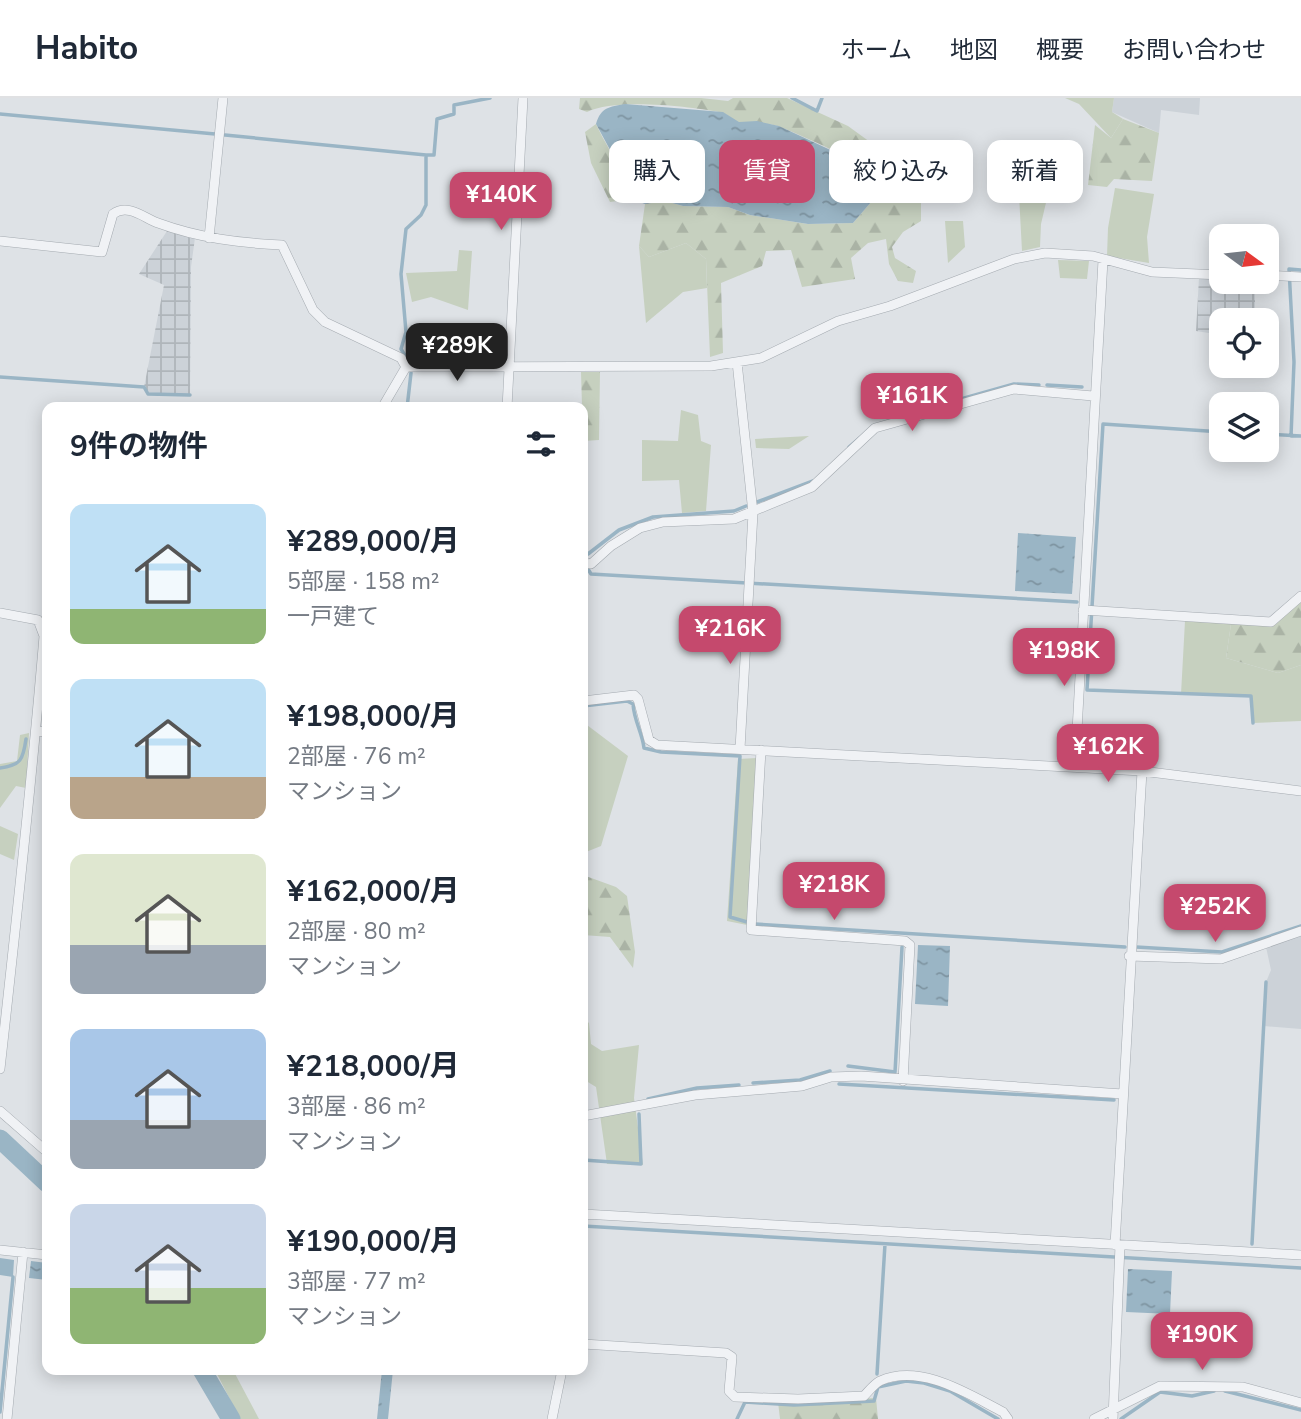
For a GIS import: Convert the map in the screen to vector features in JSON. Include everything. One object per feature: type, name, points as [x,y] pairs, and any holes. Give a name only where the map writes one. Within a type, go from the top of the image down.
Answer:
[{"type":"street","points":[[209,238],[223,98]]},
{"type":"street","points":[[507,402],[523,98]]},
{"type":"street","points":[[0,241],[102,252],[113,214],[118,211],[137,212],[156,223],[228,243],[282,245],[313,310],[325,323],[401,358],[406,367]]},
{"type":"street","points":[[406,367],[711,366],[761,358],[838,321],[890,306],[1014,259],[1045,253],[1084,255],[1152,271],[1209,274]]},
{"type":"street","points":[[1075,767],[1089,610],[1093,396],[1102,260]]},
{"type":"street","points":[[1279,275],[1297,276]]},
{"type":"street","points":[[737,362],[753,513],[740,749]]},
{"type":"street","points":[[386,402],[406,367]]},
{"type":"street","points":[[588,564],[611,546],[652,525],[734,519],[812,487],[875,428],[1014,389],[1093,396]]},
{"type":"street","points":[[1089,610],[1271,622],[1301,596]]},
{"type":"street","points":[[0,613],[38,620],[42,631]]},
{"type":"street","points":[[0,1069],[42,660]]},
{"type":"street","points":[[588,700],[634,695],[638,699],[649,740],[657,745],[1142,771],[1301,791]]},
{"type":"street","points":[[36,731],[42,732]]},
{"type":"street","points":[[761,750],[751,930],[905,941],[910,944],[903,1080]]},
{"type":"street","points":[[1112,1416],[1129,956],[1142,771]]},
{"type":"street","points":[[1129,956],[1221,959],[1301,932]]},
{"type":"street","points":[[588,1115],[695,1095],[802,1086],[831,1077],[861,1076],[1123,1094]]},
{"type":"street","points":[[0,1111],[42,1148]]},
{"type":"street","points":[[588,1217],[1301,1255]]},
{"type":"street","points":[[0,1250],[42,1254]]},
{"type":"street","points":[[6,1419],[23,1252]]},
{"type":"street","points":[[588,1344],[726,1353],[732,1357],[729,1391],[735,1397],[798,1399],[864,1396],[879,1381],[903,1377],[930,1378],[1003,1412],[1008,1419]]},
{"type":"street","points":[[552,1419],[561,1375]]},
{"type":"street","points":[[1094,1419],[1112,1416],[1160,1387],[1243,1387],[1301,1403]]},
{"type":"shaded area","points":[[1114,98],[1200,98],[1199,115],[1161,110],[1159,133],[1112,112]]},
{"type":"shaded area","points":[[167,231],[195,238],[191,267],[190,395],[148,394],[144,387],[164,285],[139,274]]},
{"type":"shaded area","points":[[1199,278],[1209,279],[1209,294],[1255,294],[1255,308],[1209,308],[1209,333],[1196,331]]},
{"type":"shaded area","points":[[1301,935],[1301,1029],[1264,1026],[1266,982],[1271,970],[1266,947]]},
{"type":"green space","points":[[580,98],[701,98],[728,101],[733,98],[787,98],[848,126],[867,140],[829,140],[829,149],[815,143],[815,140],[780,127],[738,122],[722,113],[706,110],[632,104],[587,112],[579,109]]},
{"type":"green space","points":[[1065,98],[1114,98],[1112,112],[1123,119],[1111,138],[1079,104]]},
{"type":"green space","points":[[1123,119],[1159,133],[1152,181],[1114,179],[1107,187],[1088,185],[1095,125],[1111,138]]},
{"type":"green space","points":[[596,124],[609,148],[609,200],[591,163],[585,132]]},
{"type":"green space","points":[[1115,188],[1154,194],[1147,237],[1149,263],[1107,256],[1108,228]]},
{"type":"green space","points":[[652,203],[728,207],[750,215],[808,224],[853,223],[870,203],[921,203],[921,221],[903,232],[892,247],[895,258],[916,271],[913,283],[898,281],[889,264],[886,239],[868,243],[851,258],[855,279],[802,287],[791,250],[766,251],[762,266],[721,283],[723,353],[710,357],[706,259],[686,243],[649,257],[639,246],[645,204]]},
{"type":"green space","points":[[1019,203],[1046,203],[1040,247],[1022,251]]},
{"type":"green space","points":[[945,221],[963,221],[965,247],[948,263]]},
{"type":"green space","points":[[686,243],[706,259],[707,288],[683,292],[646,323],[639,246],[649,257]]},
{"type":"green space","points":[[459,250],[472,251],[468,310],[431,297],[412,302],[406,273],[457,271]]},
{"type":"green space","points":[[1058,260],[1089,261],[1087,279],[1060,278]]},
{"type":"green space","points":[[581,372],[600,372],[599,440],[588,441],[588,402],[582,402]]},
{"type":"green space","points":[[681,410],[698,415],[701,441],[711,445],[706,511],[682,513],[679,480],[642,481],[642,440],[678,441]]},
{"type":"green space","points":[[809,436],[789,449],[756,448],[755,439]]},
{"type":"green space","points":[[1301,600],[1301,665],[1278,673],[1226,658],[1231,624],[1275,625]]},
{"type":"green space","points":[[1185,621],[1231,624],[1226,658],[1278,673],[1301,665],[1301,721],[1253,723],[1251,696],[1181,694]]},
{"type":"green space","points":[[588,726],[628,756],[601,846],[588,851]]},
{"type":"green space","points":[[29,733],[26,788],[16,786],[0,808],[0,764],[17,761],[20,735]]},
{"type":"green space","points":[[757,758],[747,925],[727,921],[738,759]]},
{"type":"green space","points":[[0,826],[18,834],[14,860],[0,854]]},
{"type":"green space","points":[[588,877],[616,887],[627,896],[635,952],[633,968],[610,937],[588,935]]},
{"type":"green space","points":[[588,1022],[591,1044],[602,1051],[639,1045],[634,1098],[643,1165],[607,1164],[596,1087],[588,1082]]},
{"type":"green space","points":[[218,1375],[236,1375],[259,1419],[240,1419]]},
{"type":"green space","points":[[876,1398],[878,1419],[780,1419],[778,1402]]},
{"type":"water","points":[[625,104],[723,112],[739,122],[757,121],[779,126],[809,140],[719,140],[719,203],[815,203],[815,143],[829,149],[829,203],[870,203],[853,223],[808,224],[750,215],[728,207],[683,206],[672,203],[705,203],[705,140],[609,140],[609,148],[596,124],[600,114],[614,106]]},
{"type":"water","points":[[1018,533],[1076,537],[1072,594],[1015,591]]},
{"type":"water","points":[[918,945],[950,946],[948,1006],[915,1004]]},
{"type":"water","points":[[0,1258],[14,1260],[13,1277],[0,1275]]},
{"type":"water","points":[[31,1261],[42,1262],[42,1279],[29,1278]]},
{"type":"water","points":[[1128,1269],[1172,1271],[1170,1314],[1126,1312]]},
{"type":"water","points":[[381,1375],[392,1375],[388,1419],[377,1419]]},
{"type":"waterway","points":[[409,362],[401,349],[406,332],[401,274],[406,229],[421,215],[426,205],[426,155],[434,155],[437,119],[454,114],[454,105],[490,98]]},
{"type":"waterway","points":[[792,98],[817,111],[822,98]]},
{"type":"waterway","points":[[0,114],[215,134]]},
{"type":"waterway","points":[[225,135],[426,155]]},
{"type":"waterway","points":[[1291,436],[1294,362],[1289,269],[1301,270]]},
{"type":"waterway","points":[[408,402],[411,373]]},
{"type":"waterway","points":[[0,377],[144,387],[148,394],[190,395]]},
{"type":"waterway","points":[[922,410],[1014,384],[1039,385]]},
{"type":"waterway","points":[[1047,385],[1082,387]]},
{"type":"waterway","points":[[1209,431],[1103,424],[1087,690],[1251,696],[1253,723]]},
{"type":"waterway","points":[[849,447],[875,425]]},
{"type":"waterway","points":[[1279,435],[1301,436]]},
{"type":"waterway","points":[[757,502],[813,481]]},
{"type":"waterway","points":[[588,554],[619,530],[653,517],[734,511],[746,506]]},
{"type":"waterway","points":[[588,569],[591,574],[1077,602]]},
{"type":"waterway","points":[[588,705],[627,701],[633,704],[644,748],[661,752],[740,756],[730,917],[747,922]]},
{"type":"waterway","points":[[0,768],[20,760],[26,739]]},
{"type":"waterway","points":[[755,924],[1125,947]]},
{"type":"waterway","points":[[1136,947],[1222,952],[1301,926]]},
{"type":"waterway","points":[[848,1066],[895,1072],[902,947]]},
{"type":"waterway","points":[[1252,1244],[1266,982]]},
{"type":"waterway","points":[[753,1083],[800,1080],[830,1071]]},
{"type":"waterway","points":[[839,1084],[1114,1100]]},
{"type":"waterway","points":[[648,1099],[697,1088],[739,1085]]},
{"type":"waterway","points":[[588,1160],[641,1164],[639,1114]]},
{"type":"waterway","points":[[0,1139],[42,1178]]},
{"type":"waterway","points":[[588,1226],[1301,1268]]},
{"type":"waterway","points":[[877,1374],[885,1244]]},
{"type":"waterway","points":[[0,1412],[13,1277]]},
{"type":"waterway","points":[[205,1375],[231,1419]]},
{"type":"waterway","points":[[737,1419],[745,1402],[794,1405],[874,1401],[878,1387],[906,1381],[950,1391],[998,1419]]},
{"type":"waterway","points":[[1121,1419],[1160,1392],[1192,1396],[1214,1391]]},
{"type":"waterway","points":[[1225,1391],[1301,1410]]}]
